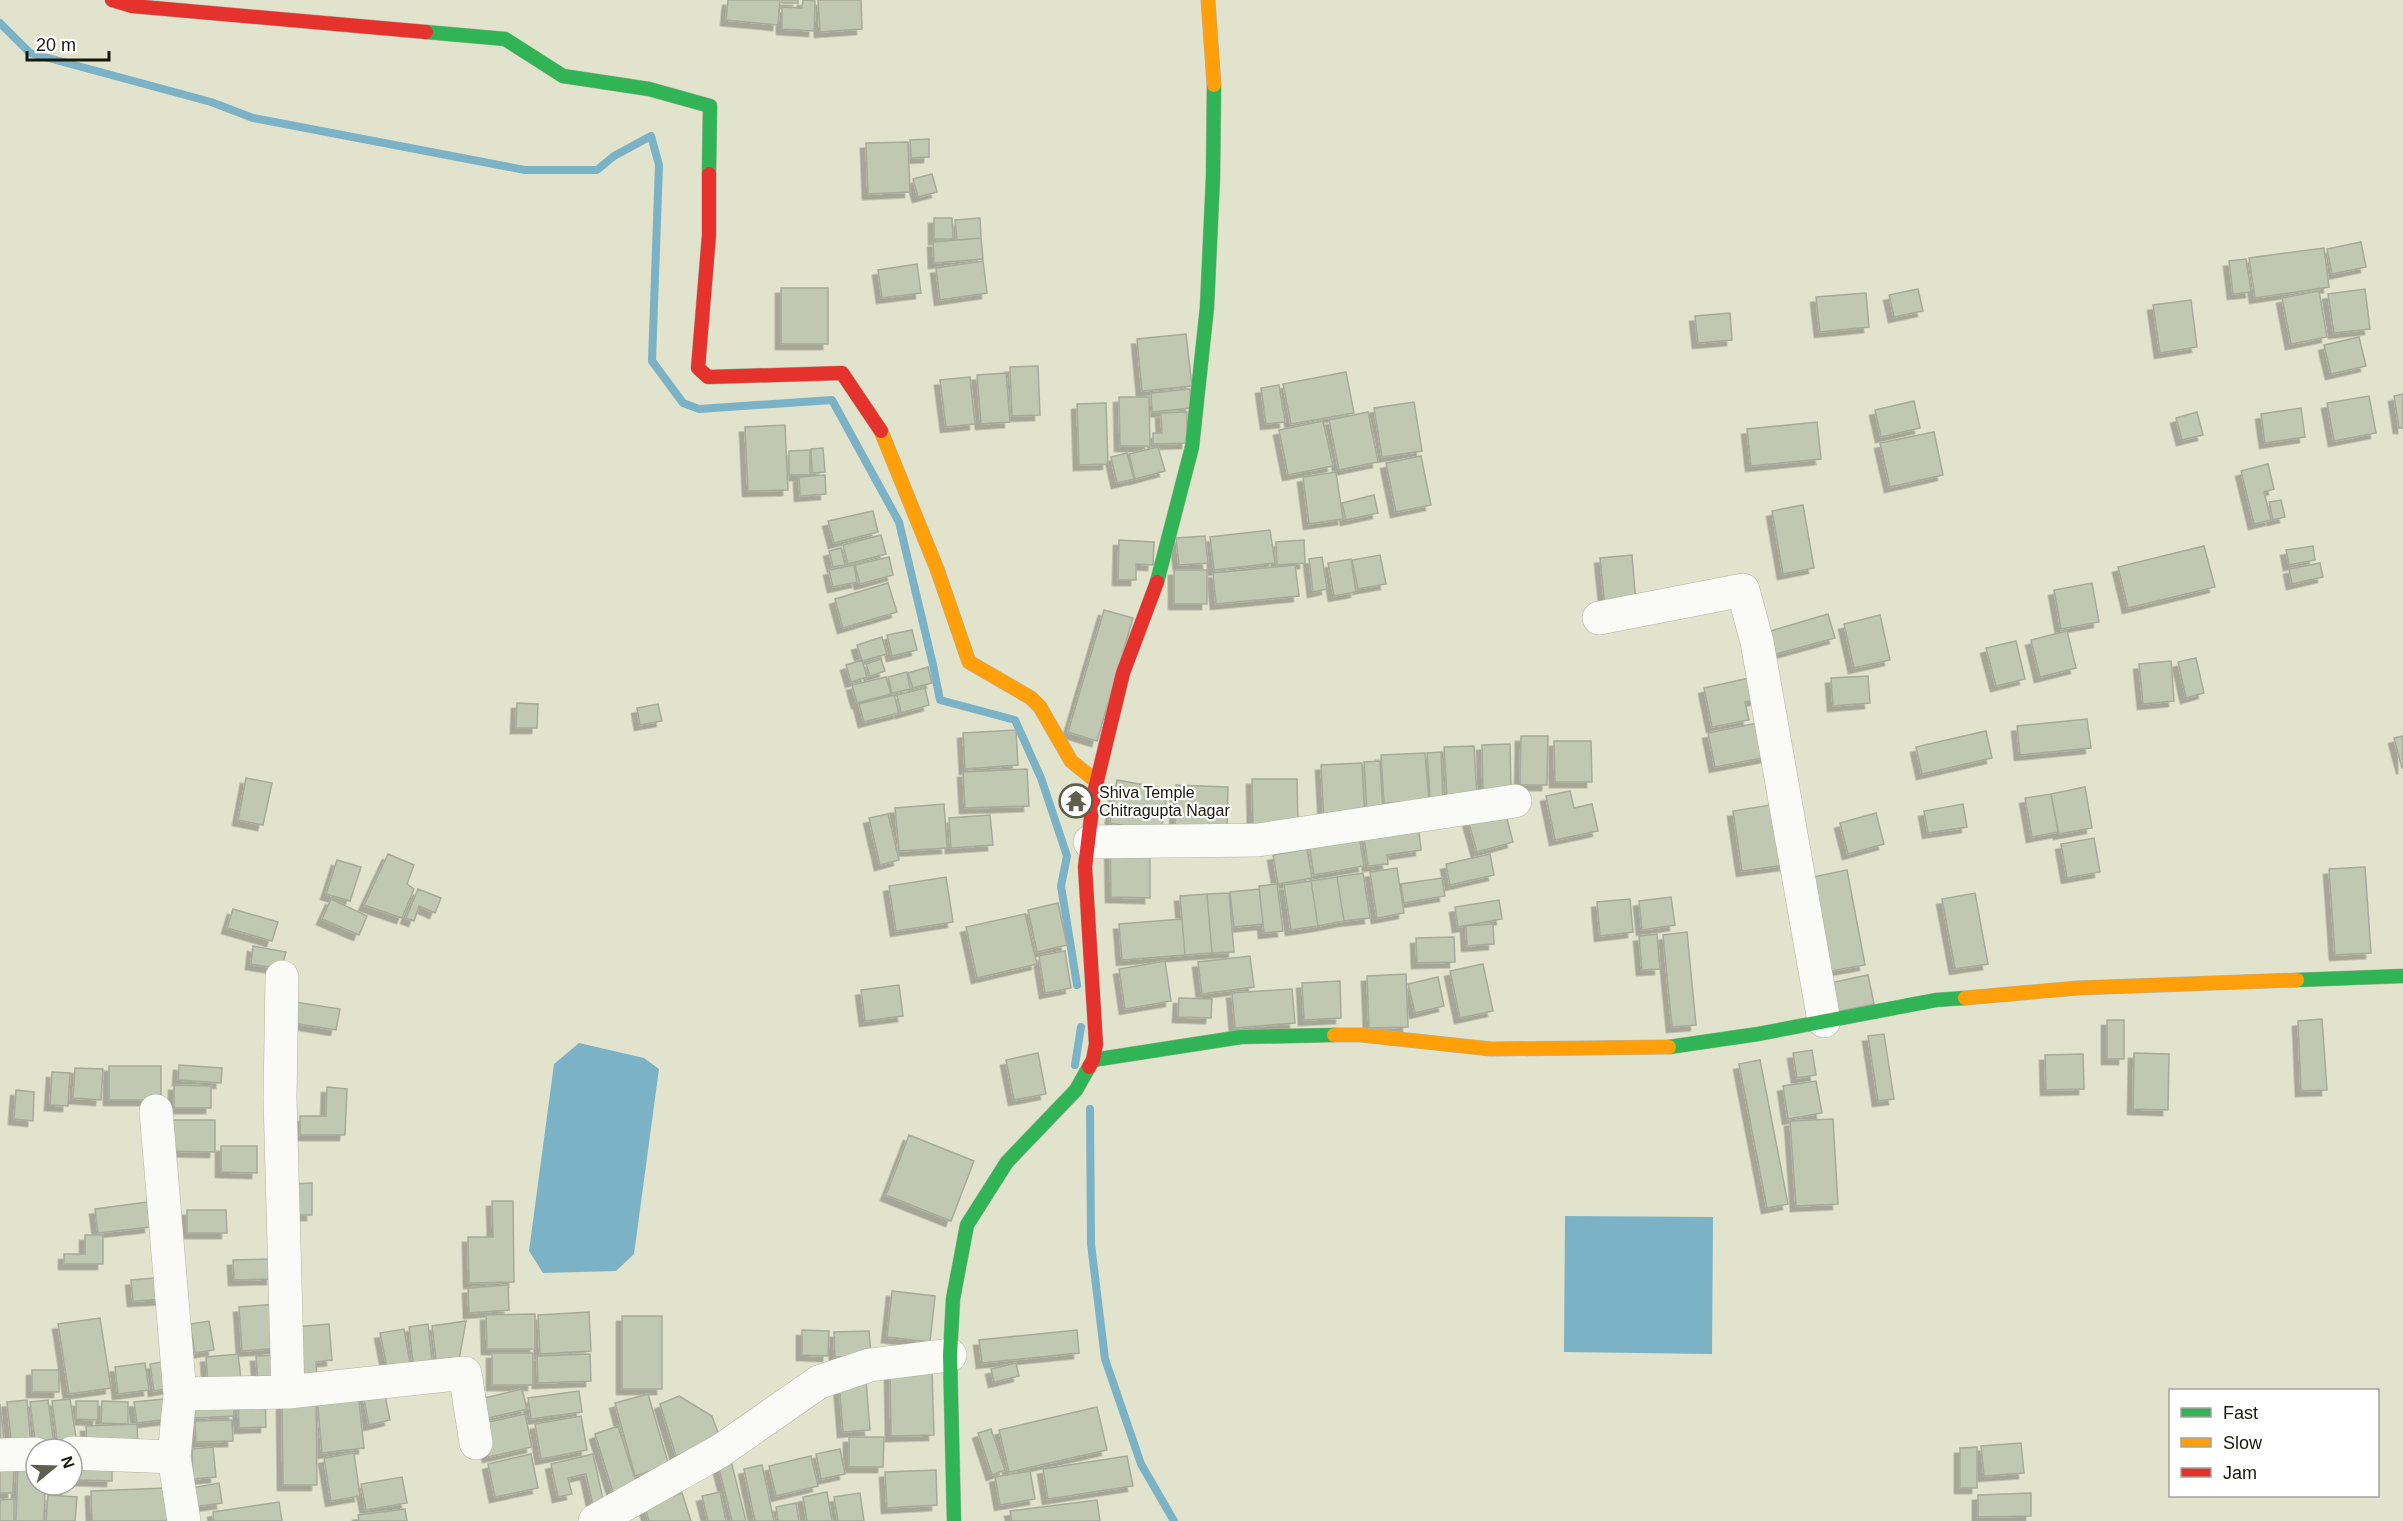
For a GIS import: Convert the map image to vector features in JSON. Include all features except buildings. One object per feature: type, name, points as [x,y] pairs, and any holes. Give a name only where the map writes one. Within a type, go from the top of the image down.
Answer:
[{"type":"street","points":[[112,0],[132,6],[505,39],[563,76],[649,89],[710,106],[709,235],[698,368],[708,376],[842,373],[882,433],[937,569],[969,662],[1031,698],[1040,707],[1071,761],[1097,782]]},
{"type":"street","points":[[954,1521],[950,1355],[953,1299],[967,1225],[1007,1162],[1077,1090],[1093,1060],[1096,1044],[1085,867],[1097,782],[1123,673],[1158,579],[1192,447],[1207,307],[1213,177],[1214,72],[1208,0]]},
{"type":"street","points":[[1599,618],[1743,590],[1758,642],[1824,1021]]},
{"type":"street","points":[[1090,843],[1258,840],[1515,801]]},
{"type":"street","points":[[1093,1060],[1241,1037],[1361,1035],[1491,1049],[1666,1047],[1758,1034],[1936,1000],[2078,988],[2403,976]]},
{"type":"street","points":[[282,977],[280,1110],[288,1392]]},
{"type":"street","points":[[156,1111],[180,1394],[174,1457],[184,1521]]},
{"type":"street","points":[[595,1521],[720,1451],[819,1382],[870,1365],[950,1355]]},
{"type":"street","points":[[180,1394],[288,1392],[465,1373],[476,1443]]},
{"type":"street","points":[[84,1453],[174,1457]]},
{"type":"street","points":[[0,1455],[24,1454]]},
{"type":"water","points":[[579,1043],[644,1058],[659,1069],[634,1254],[616,1271],[543,1273],[529,1251],[554,1064]]},
{"type":"water","points":[[1565,1216],[1713,1217],[1712,1354],[1564,1352]]},
{"type":"waterway","points":[[0,23],[30,53],[211,102],[253,118],[525,170],[597,170],[614,156],[651,136],[659,165],[652,361],[683,403],[699,409],[832,400],[899,522],[940,700],[1015,720],[1041,778],[1067,856],[1061,886],[1077,985]]},
{"type":"waterway","points":[[1075,1065],[1081,1027]]},
{"type":"waterway","points":[[1090,1109],[1091,1244],[1105,1359],[1141,1464],[1174,1521]]},
{"type":"traffic: fast","points":[[426,32],[505,39],[563,76],[649,89],[710,106],[709,174]]},
{"type":"traffic: fast","points":[[1157,582],[1192,447],[1207,307],[1213,177],[1214,85]]},
{"type":"traffic: fast","points":[[2297,980],[2403,976]]},
{"type":"traffic: fast","points":[[1669,1047],[1758,1034],[1936,1000],[1965,998]]},
{"type":"traffic: fast","points":[[1093,1060],[1241,1037],[1334,1035]]},
{"type":"traffic: fast","points":[[954,1521],[950,1355],[953,1299],[967,1225],[1007,1162],[1076,1090],[1089,1067]]},
{"type":"traffic: slow","points":[[1208,0],[1214,85]]},
{"type":"traffic: slow","points":[[881,431],[937,569],[969,662],[1031,698],[1040,707],[1071,761],[1097,782]]},
{"type":"traffic: slow","points":[[1965,998],[2078,988],[2297,980]]},
{"type":"traffic: slow","points":[[1334,1035],[1361,1035],[1491,1049],[1669,1047]]},
{"type":"traffic: jam","points":[[112,0],[132,6],[426,32]]},
{"type":"traffic: jam","points":[[709,174],[709,235],[698,368],[708,377],[842,373],[881,431]]},
{"type":"traffic: jam","points":[[1089,1067],[1096,1044],[1085,867],[1094,793],[1123,673],[1157,582]]},
{"type":"place","name":"Shiva Temple Chitragupta Nagar","points":[[1076,801]]}]
